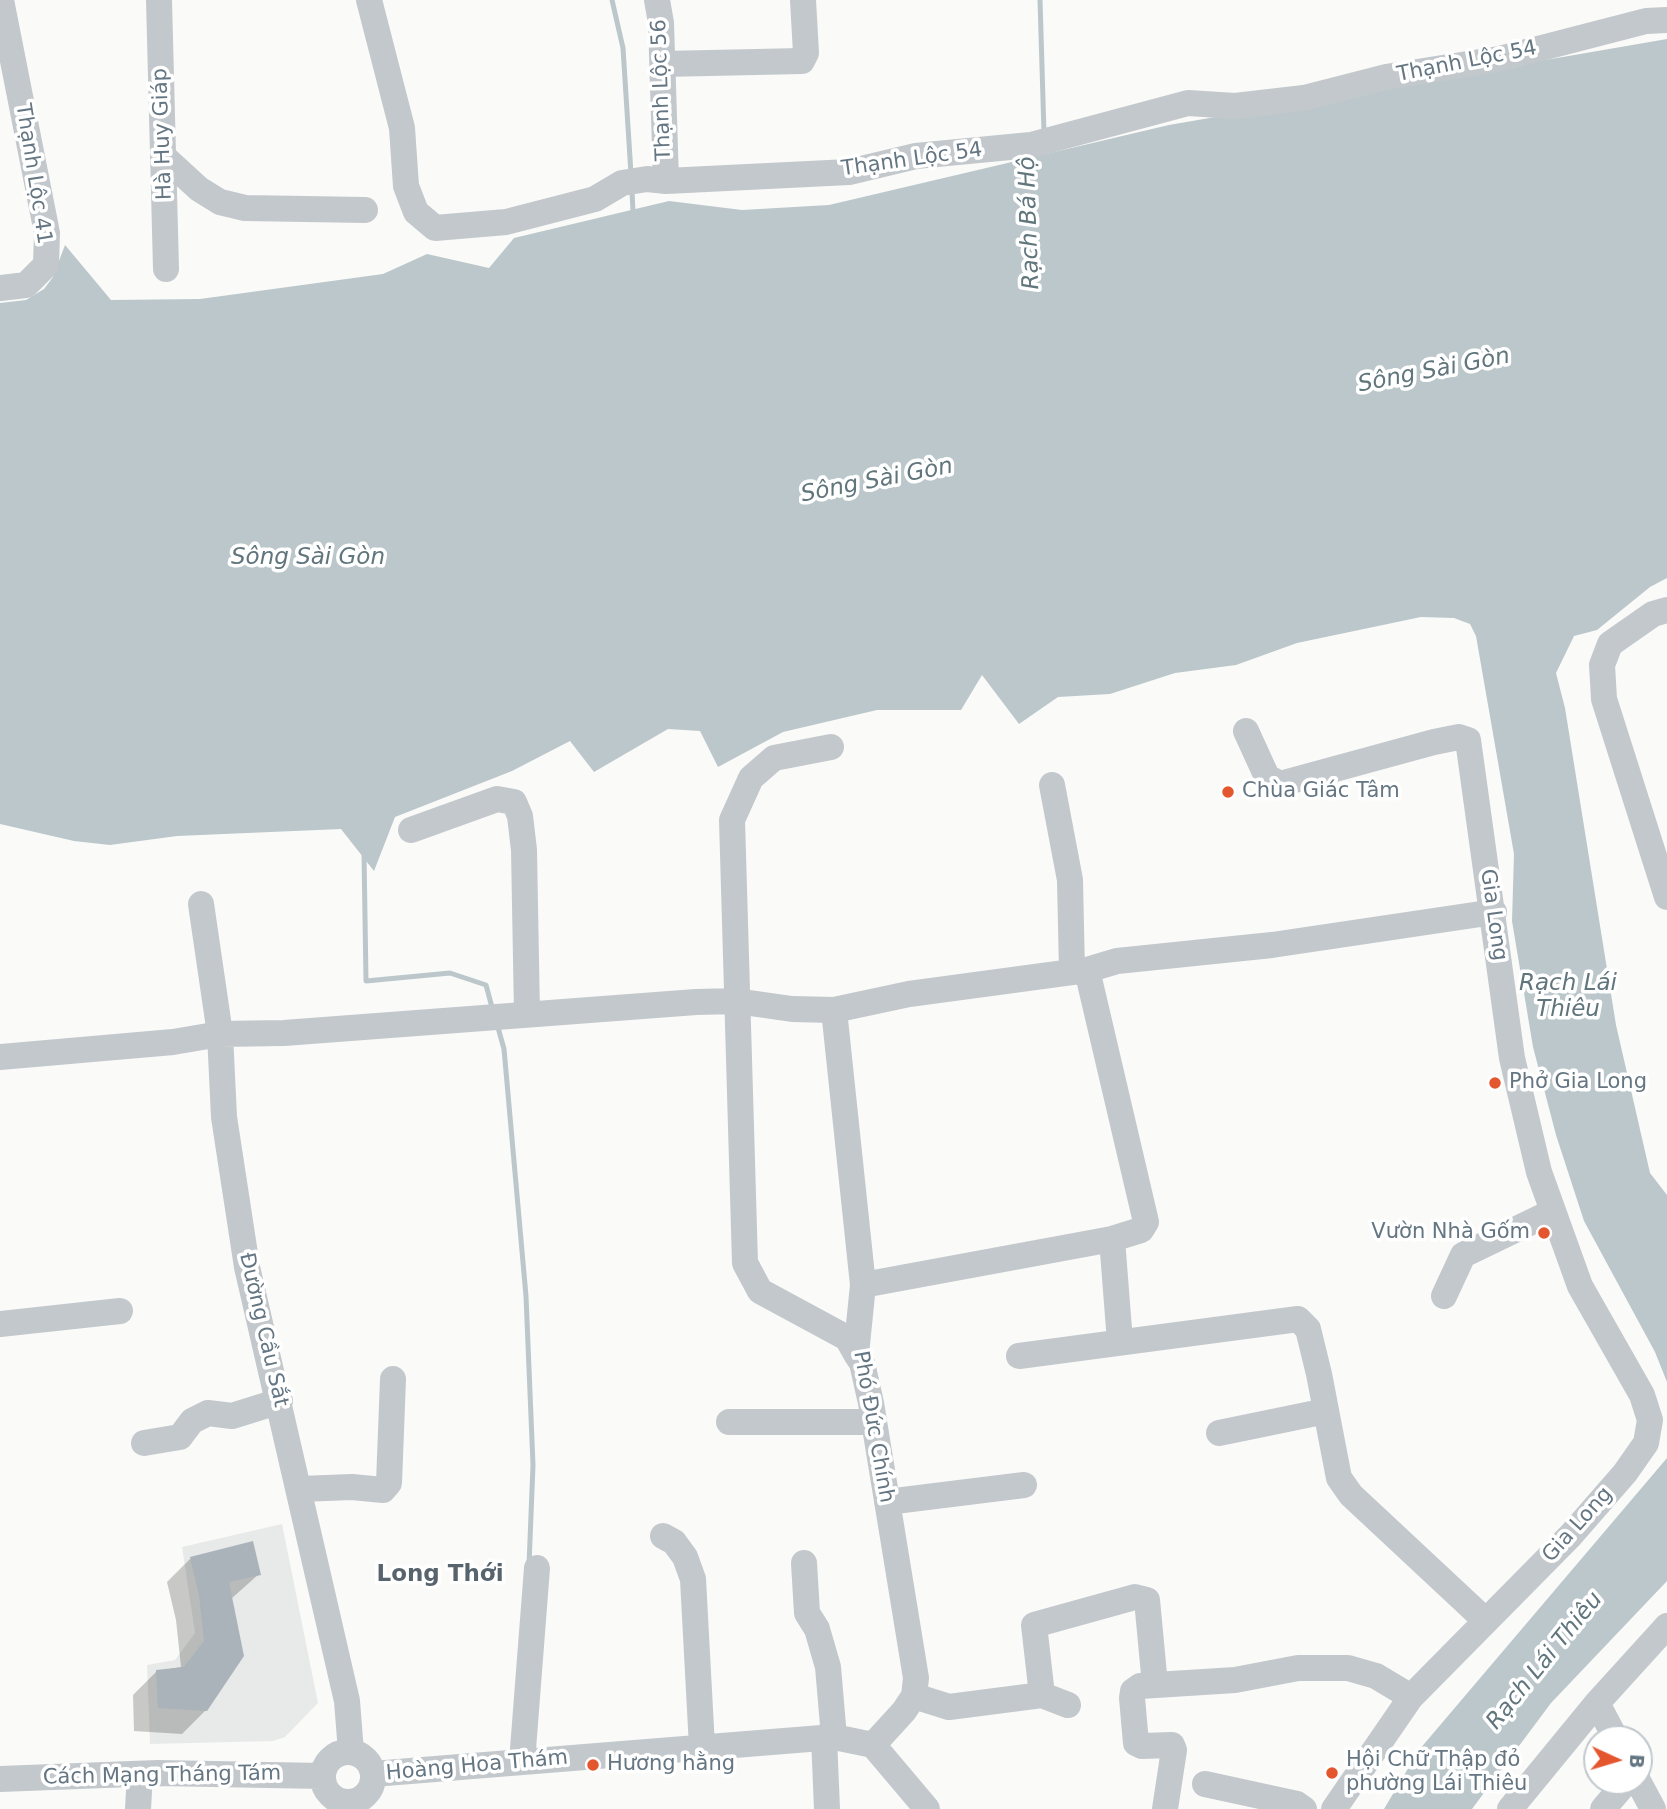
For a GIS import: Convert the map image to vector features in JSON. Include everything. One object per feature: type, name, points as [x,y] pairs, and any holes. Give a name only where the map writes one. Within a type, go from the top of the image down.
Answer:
[{"type":"street","name":"Thạnh Lộc 41","points":[[0,288],[26,285],[46,265],[47,233],[1,0]]},
{"type":"street","name":"Hà Huy Giáp","points":[[159,0],[166,269]]},
{"type":"street","name":"Thạnh Lộc 54","points":[[369,0],[402,128],[406,186],[416,212],[435,228],[506,222],[595,200],[644,181],[849,172],[916,156],[1045,141],[1188,103],[1235,106],[1304,98],[1386,77],[1499,59],[1646,21],[1667,20]]},
{"type":"street","name":"Thạnh Lộc 56","points":[[644,181],[663,64],[657,0]]},
{"type":"street","points":[[663,64],[802,61],[806,53],[803,0]]},
{"type":"street","points":[[163,156],[199,189],[220,202],[245,208],[365,210]]},
{"type":"street","points":[[1667,610],[1653,614],[1610,644],[1602,665],[1604,699],[1667,897]]},
{"type":"street","name":"Gia Long","points":[[1246,731],[1267,777],[1280,783],[1434,742],[1459,737],[1468,740],[1512,1058],[1539,1172],[1580,1286],[1642,1395],[1650,1420],[1646,1443],[1625,1473],[1571,1535],[1411,1697],[1334,1809]]},
{"type":"street","points":[[831,747],[774,758],[751,778],[732,821],[745,1263],[760,1291],[847,1338],[856,1354]]},
{"type":"street","points":[[863,1285],[1112,1239],[1141,1230],[1146,1222],[1079,971],[1070,880],[1052,785]]},
{"type":"street","points":[[411,830],[497,799],[514,802],[520,816],[524,850],[507,1016]]},
{"type":"street","name":"Đường Cầu Sắt","points":[[201,904],[220,1034],[225,1116],[247,1267],[347,1701],[351,1752]]},
{"type":"street","points":[[0,1057],[173,1042],[220,1034],[284,1033],[736,1001],[792,1009],[834,1010],[909,994],[1079,971],[1117,961],[1272,945],[1493,912]]},
{"type":"street","name":"Phó Đức Chính","points":[[834,1010],[863,1285],[856,1354],[862,1363],[874,1423],[915,1669],[914,1696]]},
{"type":"street","points":[[1444,1296],[1463,1255],[1550,1205]]},
{"type":"street","points":[[1112,1239],[1120,1342]]},
{"type":"street","points":[[0,1324],[120,1311]]},
{"type":"street","points":[[1018,1356],[1298,1319],[1308,1329],[1339,1478],[1351,1495],[1486,1621]]},
{"type":"street","points":[[300,1489],[383,1490],[389,1483],[393,1380]]},
{"type":"street","points":[[144,1443],[180,1437],[192,1421],[208,1413],[232,1416],[280,1401]]},
{"type":"street","points":[[1219,1433],[1326,1411]]},
{"type":"street","points":[[729,1422],[874,1423]]},
{"type":"street","points":[[887,1502],[1024,1485]]},
{"type":"street","points":[[663,1536],[674,1542],[685,1557],[693,1579],[702,1747]]},
{"type":"street","points":[[804,1563],[807,1613],[817,1629],[828,1667],[827,1809]]},
{"type":"street","points":[[522,1762],[537,1568]]},
{"type":"street","points":[[1042,1695],[1034,1625],[1135,1597],[1147,1600],[1155,1685]]},
{"type":"street","points":[[1510,1809],[1597,1703],[1667,1626]]},
{"type":"street","points":[[1165,1809],[1174,1760],[1172,1745],[1142,1746],[1136,1743],[1133,1691],[1140,1686],[1236,1681],[1298,1668],[1348,1668],[1376,1676],[1411,1697]]},
{"type":"street","points":[[927,1809],[873,1745],[914,1696],[950,1707],[1042,1695],[1068,1705]]},
{"type":"street","points":[[1597,1703],[1609,1725]]},
{"type":"street","name":"Hoàng Hoa Thám","points":[[373,1774],[829,1737],[873,1745]]},
{"type":"street","points":[[351,1752],[366,1759],[373,1774],[371,1789],[364,1804],[345,1803],[332,1797],[323,1776],[325,1768],[335,1756],[351,1752]]},
{"type":"street","points":[[138,1809],[140,1774]]},
{"type":"street","name":"Cách Mạng Tháng Tám","points":[[0,1779],[140,1774],[323,1776]]},
{"type":"street","points":[[1205,1784],[1297,1804],[1304,1809]]},
{"type":"street","points":[[1603,1809],[1615,1795]]},
{"type":"shaded area","points":[[282,1524],[318,1703],[285,1737],[273,1741],[150,1744],[147,1665],[175,1660],[195,1633],[182,1547]]},
{"type":"water","name":"Sông Sài Gòn","points":[[1667,39],[1667,578],[1650,587],[1597,630],[1574,636],[1556,673],[1565,708],[1616,1025],[1650,1173],[1667,1195],[1667,1382],[1655,1352],[1584,1221],[1556,1135],[1533,1047],[1512,921],[1514,854],[1476,636],[1470,624],[1454,618],[1421,617],[1297,643],[1236,665],[1175,673],[1110,694],[1058,697],[1019,724],[982,675],[961,710],[877,710],[783,732],[718,767],[700,731],[668,729],[594,772],[570,741],[512,771],[395,817],[374,871],[341,829],[177,836],[110,845],[74,841],[0,824],[0,303],[26,300],[44,289],[53,277],[65,245],[111,300],[200,299],[383,274],[427,254],[489,268],[514,238],[669,201],[742,210],[829,205],[1169,125]]},
{"type":"water","name":"Rạch Lái Thiêu","points":[[1667,1458],[1667,1581],[1551,1703],[1472,1809],[1384,1809],[1419,1750]]},
{"type":"building","points":[[253,1541],[261,1575],[229,1582],[244,1656],[207,1711],[158,1708],[156,1670],[184,1667],[204,1641],[199,1595],[190,1557]]},
{"type":"waterway","points":[[612,0],[623,48],[631,174]]},
{"type":"waterway","name":"Rạch Bá Hộ","points":[[1040,0],[1044,133]]},
{"type":"waterway","points":[[632,191],[633,212]]},
{"type":"waterway","points":[[364,853],[366,981],[450,973],[486,985],[493,1011]]},
{"type":"waterway","points":[[497,1024],[504,1049],[526,1296],[533,1465],[529,1565]]},
{"type":"place","name":"Chùa Giác Tâm","points":[[1228,792]]},
{"type":"place","name":"Phở Gia Long","points":[[1495,1083]]},
{"type":"place","name":"Vườn Nhà Gốm","points":[[1544,1233]]},
{"type":"place","name":"Hương hằng","points":[[593,1765]]},
{"type":"place","name":"Hội Chữ Thập đỏ phường Lái Thiêu","points":[[1332,1773]]},
{"type":"district","name":"Long Thới","points":[[440,1575]]}]
